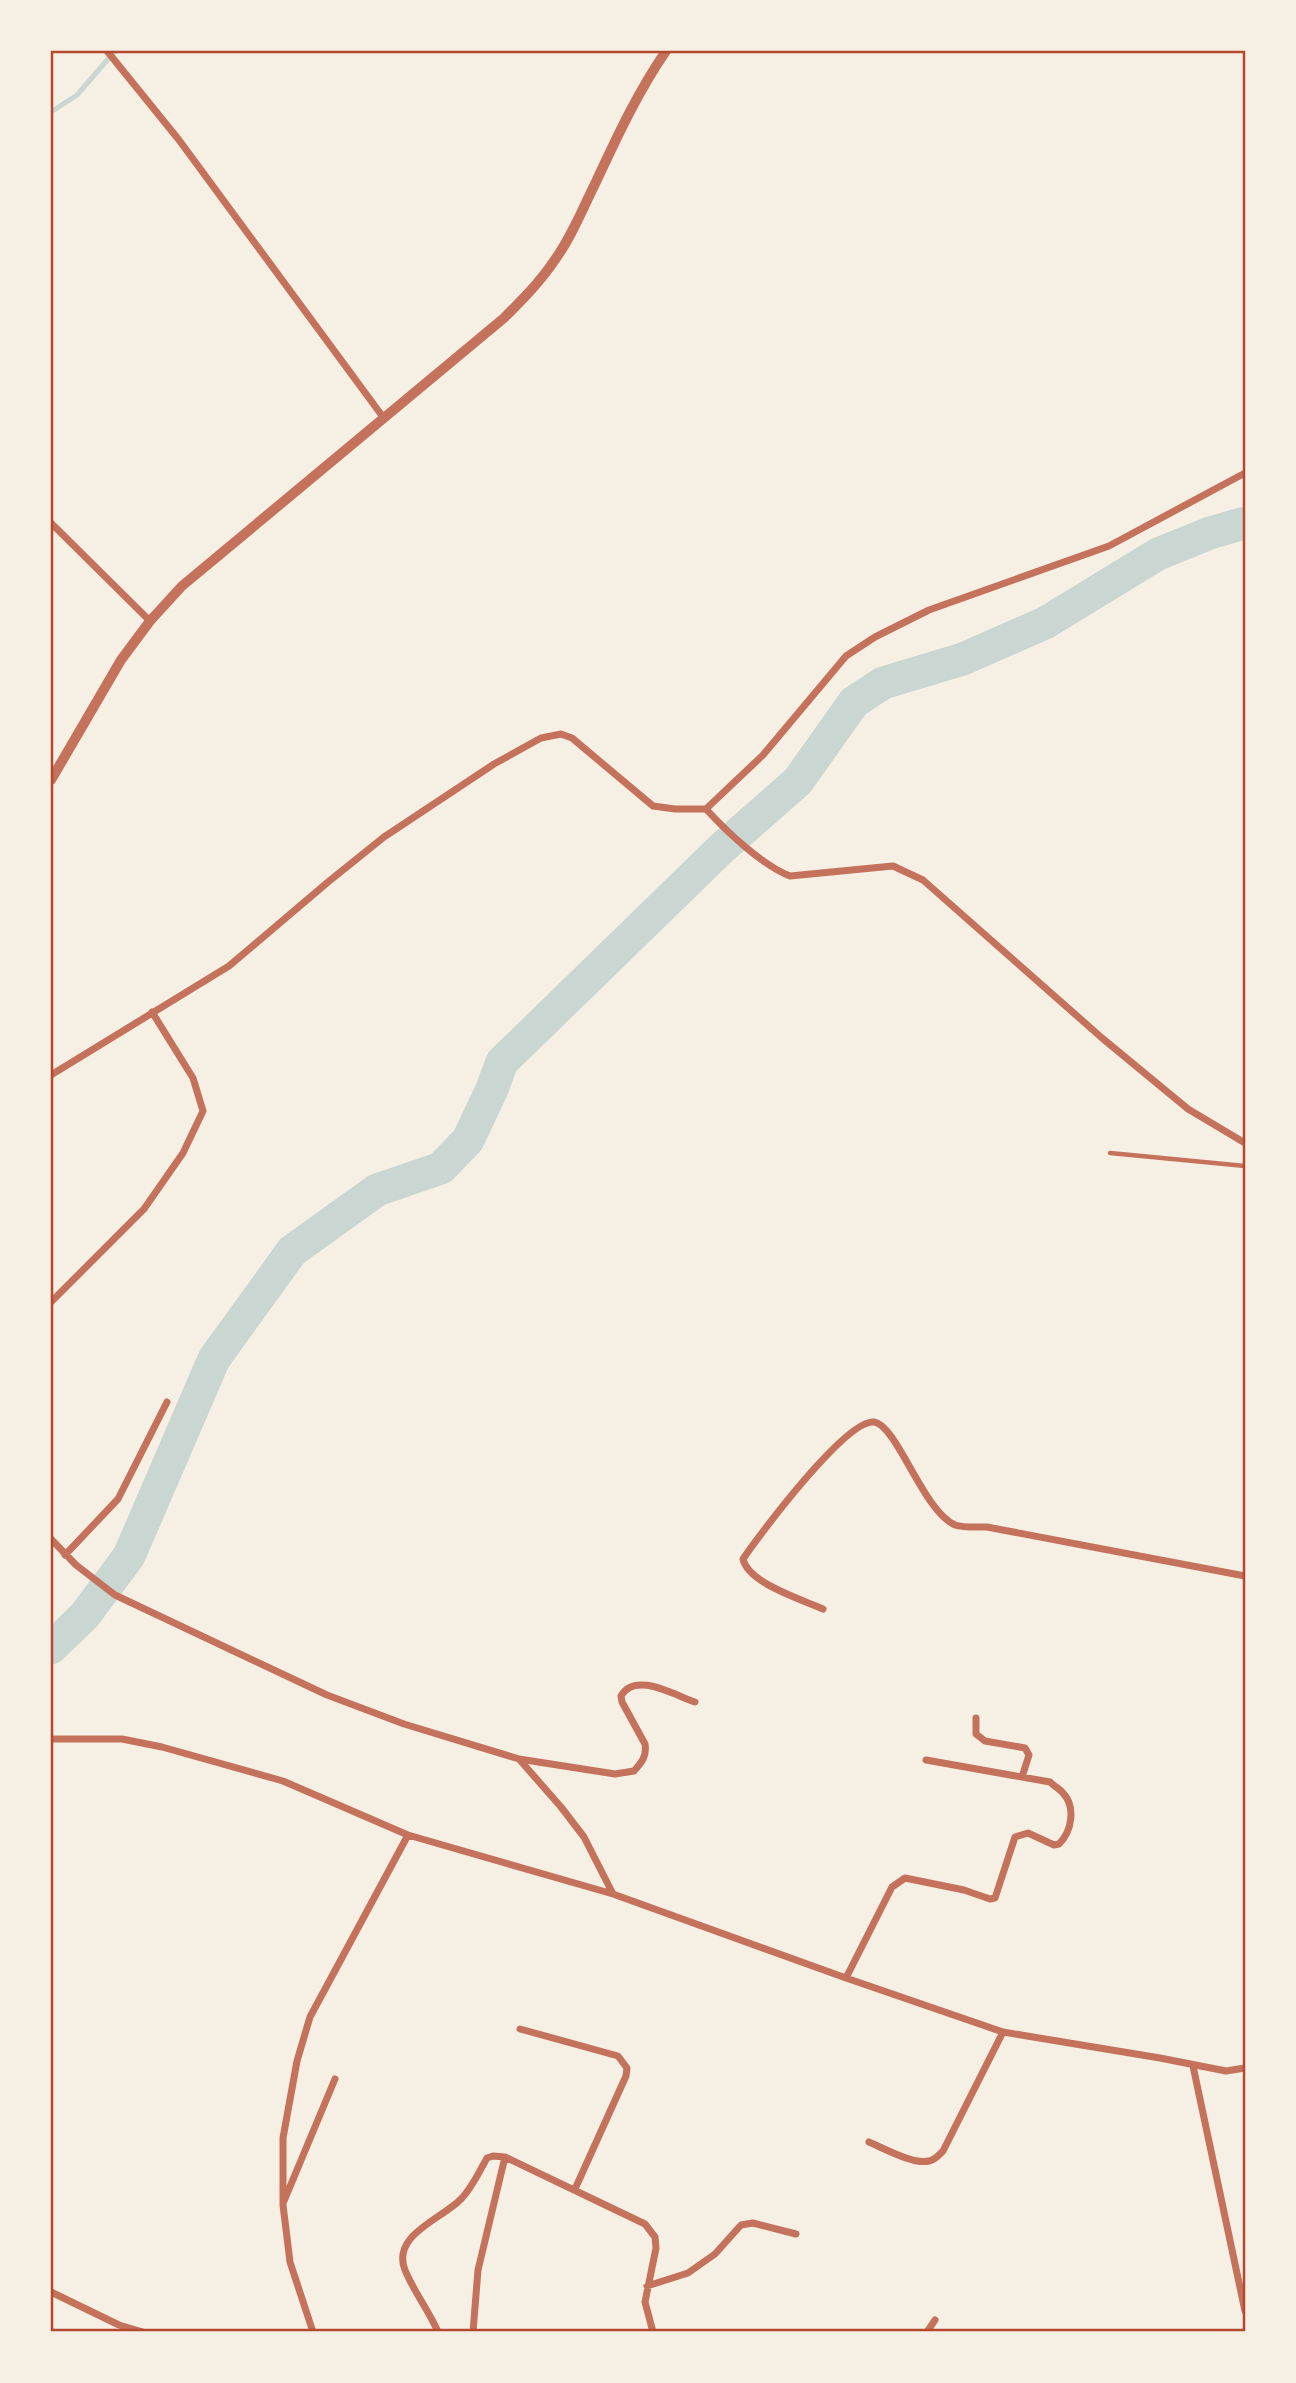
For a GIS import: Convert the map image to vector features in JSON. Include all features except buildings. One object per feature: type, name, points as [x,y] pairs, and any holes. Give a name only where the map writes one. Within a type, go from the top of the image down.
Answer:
[{"type":"street","points":[[107,51],[180,140],[383,417]]},
{"type":"street","points":[[51,780],[121,660],[150,621],[182,586],[504,318],[555,260],[633,104],[666,51]]},
{"type":"street","points":[[51,1075],[229,966],[384,837],[494,764],[541,738],[561,734],[572,738],[653,806],[706,809],[763,755],[846,656],[875,637],[929,610],[1109,546],[1245,472]]},
{"type":"street","points":[[51,523],[150,621]]},
{"type":"street","points":[[706,809],[719,824],[775,870],[790,876],[893,866],[923,880],[1188,1110],[1245,1143]]},
{"type":"street","points":[[51,1302],[144,1209],[183,1153],[203,1111],[193,1078],[152,1013]]},
{"type":"street","points":[[65,1555],[118,1500],[167,1402]]},
{"type":"street","points":[[823,1609],[760,1580],[748,1572],[743,1559],[768,1523],[808,1476],[856,1428],[875,1422],[882,1425],[892,1437],[929,1500],[943,1518],[957,1526],[987,1527],[1245,1576]]},
{"type":"street","points":[[51,1539],[76,1566],[115,1595],[327,1695],[404,1724],[519,1759],[615,1774],[635,1771],[646,1752],[645,1744],[622,1702],[621,1696],[625,1689],[632,1684],[644,1684],[695,1702]]},
{"type":"street","points":[[976,1718],[976,1734],[985,1741],[1025,1748],[1029,1755],[1022,1777]]},
{"type":"street","points":[[51,1739],[122,1739],[162,1747],[283,1781],[408,1835],[613,1894],[1003,2032],[1160,2057],[1226,2071],[1245,2068]]},
{"type":"street","points":[[519,1759],[584,1837],[613,1894]]},
{"type":"street","points":[[846,1978],[888,1894],[897,1882],[905,1878],[995,1898],[1015,1837],[1028,1833],[1054,1845],[1063,1841],[1071,1822],[1071,1808],[1065,1794],[1050,1782],[926,1760]]},
{"type":"street","points":[[313,2332],[290,2262],[283,2205],[283,2138],[297,2061],[310,2017],[408,1835]]},
{"type":"street","points":[[520,2029],[618,2056],[627,2068],[626,2076],[575,2189]]},
{"type":"street","points":[[869,2142],[916,2161],[934,2160],[943,2151],[1003,2032]]},
{"type":"street","points":[[1193,2066],[1245,2311]]},
{"type":"street","points":[[283,2205],[335,2079]]},
{"type":"street","points":[[438,2332],[406,2272],[404,2250],[414,2234],[460,2200],[487,2158],[494,2156],[505,2157],[645,2224],[655,2236],[655,2256],[645,2302],[653,2332]]},
{"type":"street","points":[[473,2332],[478,2270],[505,2157]]},
{"type":"street","points":[[647,2286],[688,2273],[715,2254],[741,2225],[753,2223],[796,2234]]},
{"type":"street","points":[[51,2292],[119,2325],[143,2332]]},
{"type":"street","points":[[927,2332],[935,2320]]},
{"type":"lane","points":[[1110,1153],[1245,1167]]},
{"type":"waterway","points":[[51,112],[77,95],[115,51]]},
{"type":"waterway","points":[[51,1648],[85,1615],[129,1556],[214,1359],[292,1251],[377,1190],[441,1168],[468,1140],[502,1062],[723,847],[798,781],[854,702],[883,683],[963,659],[1045,623],[1158,554],[1210,533],[1245,523]]}]
